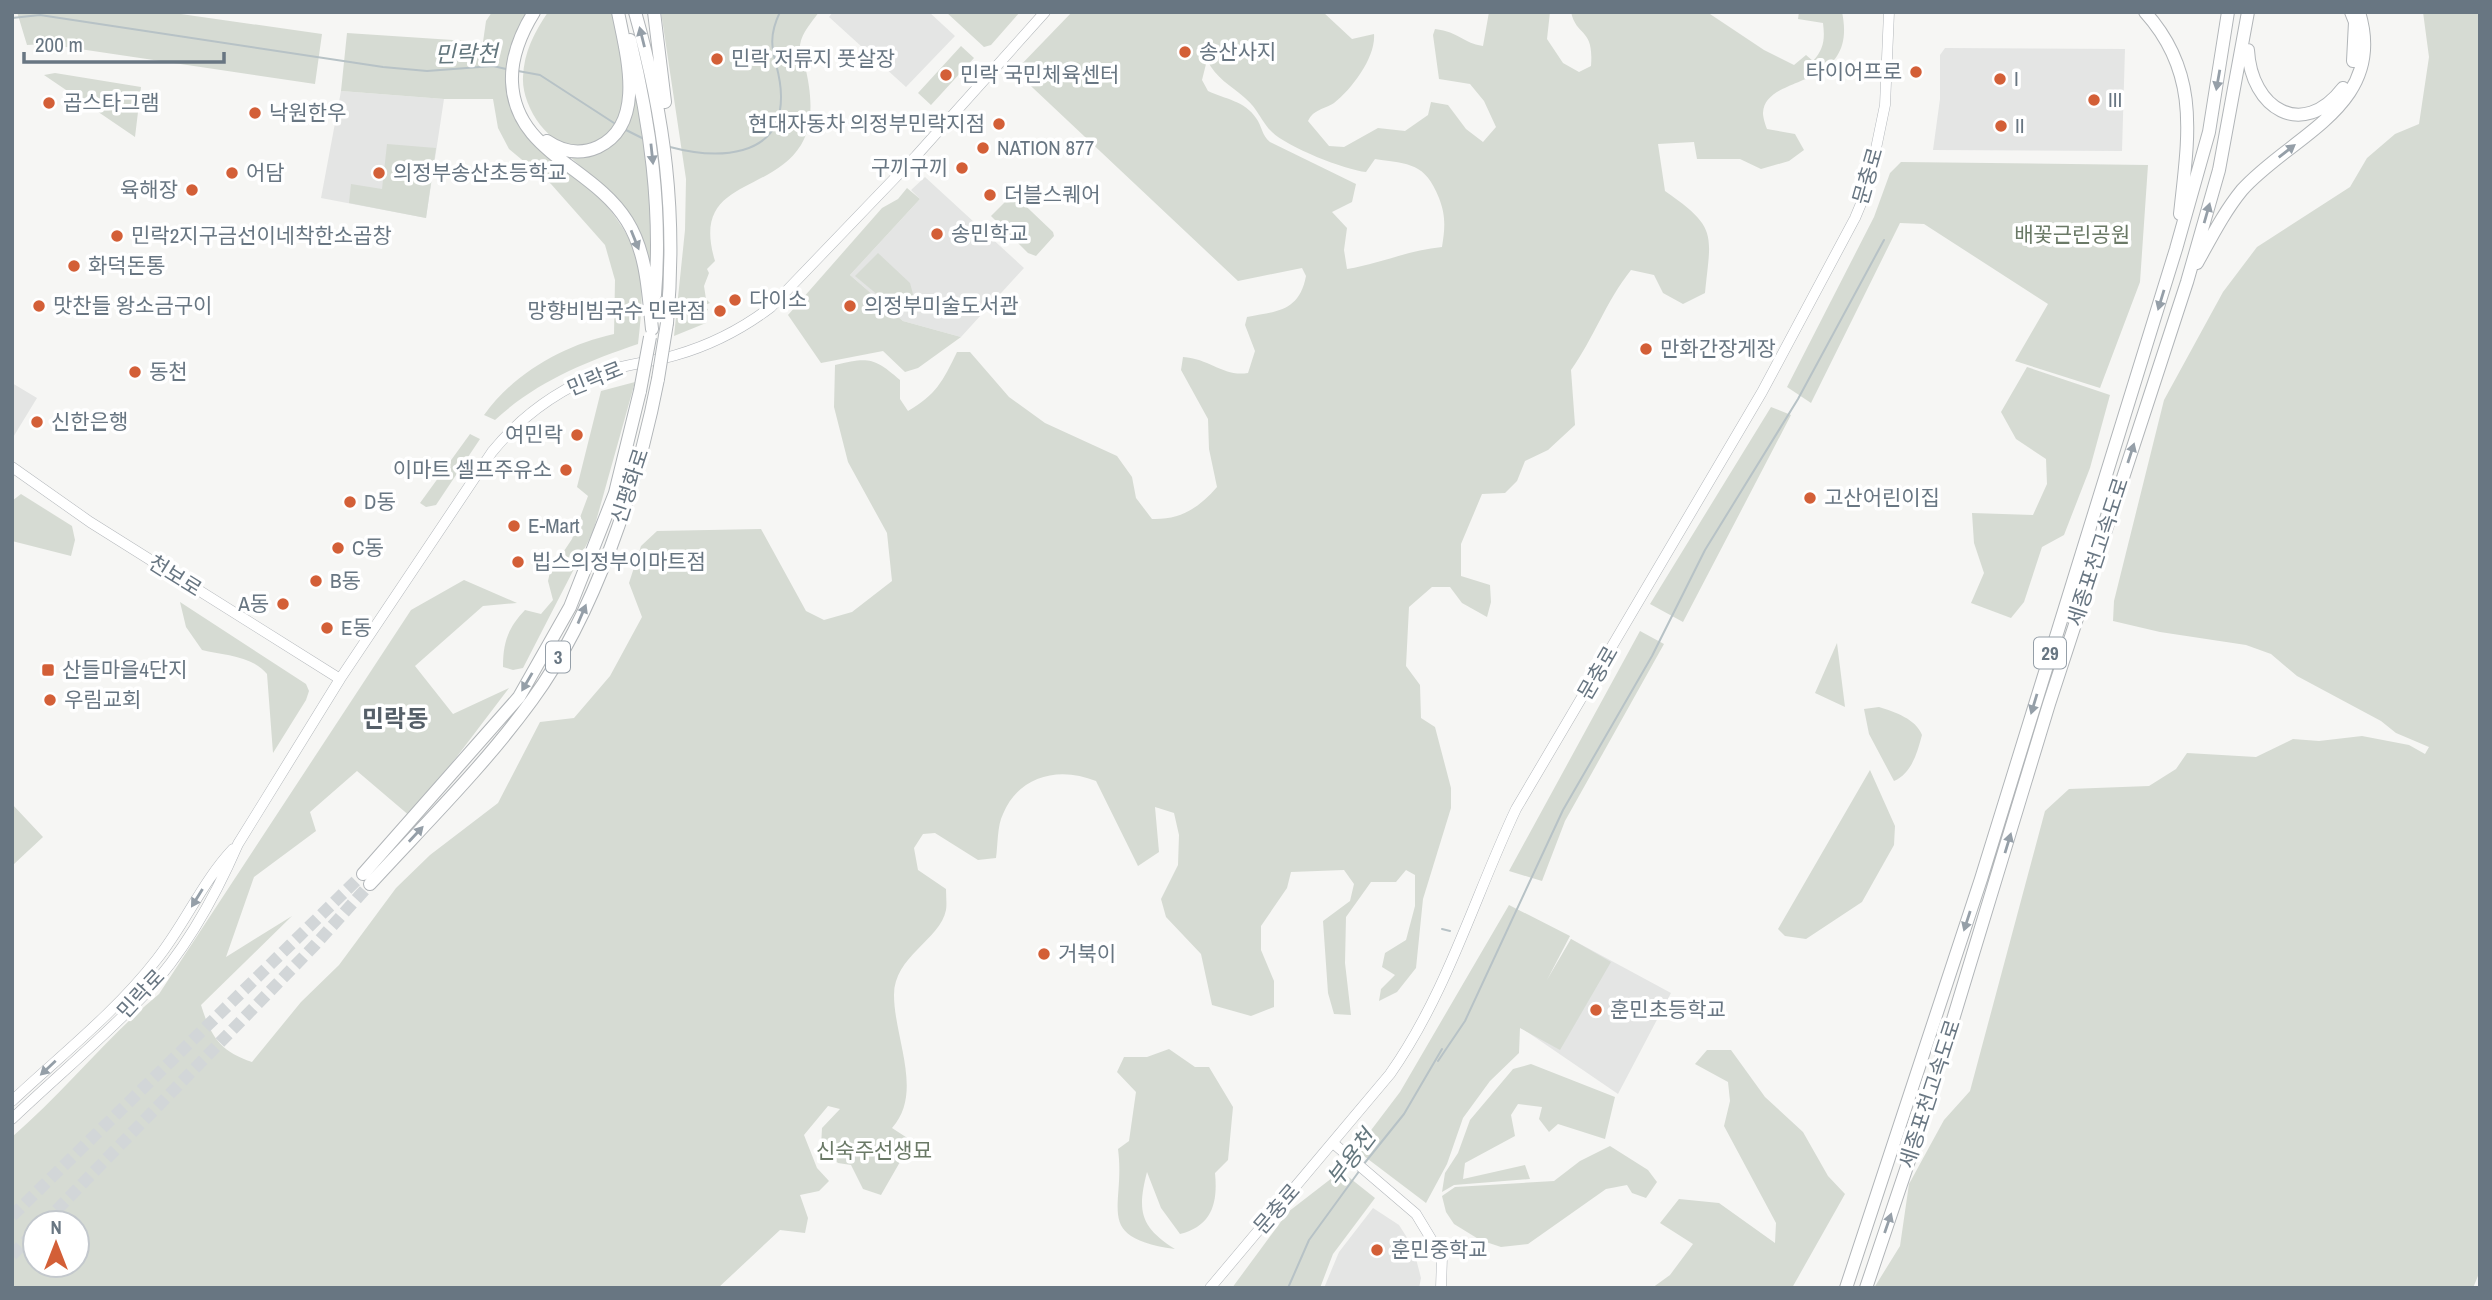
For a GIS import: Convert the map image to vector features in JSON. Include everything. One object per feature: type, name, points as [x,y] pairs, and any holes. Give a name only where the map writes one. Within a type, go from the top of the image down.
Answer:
[{"type":"highway","points":[[534,12],[518,52],[515,93],[519,119],[529,133],[596,185],[628,222],[646,270],[651,333]]},
{"type":"highway","points":[[518,52],[541,12]]},
{"type":"highway","points":[[515,93],[523,115],[534,129],[563,150],[590,150],[608,142],[622,125],[628,106],[629,89],[620,12]]},
{"type":"highway","name":"신평화로","points":[[620,12],[657,110],[657,264],[651,333],[615,493],[570,607],[525,685],[367,879],[491,752],[534,698],[579,622],[633,479],[658,379],[673,265],[667,155],[657,110],[635,12]]},
{"type":"highway","points":[[654,12],[657,110]]},
{"type":"highway","points":[[2145,12],[2170,46],[2187,101],[2188,133],[2176,249]]},
{"type":"highway","name":"세종포천고속도로","points":[[1846,1288],[1981,879],[2176,249],[2209,132],[2228,12]]},
{"type":"highway","name":"세종포천고속도로","points":[[1866,1288],[1920,1128],[2049,704],[2187,282],[2219,170],[2248,12]]},
{"type":"highway","points":[[2247,28],[2248,62],[2255,86],[2267,104],[2278,111],[2296,114],[2315,111],[2332,102],[2346,83],[2356,46],[2355,22],[2351,12]]},
{"type":"highway","points":[[2187,282],[2242,190],[2268,166],[2331,118],[2353,88],[2365,44],[2359,12]]},
{"type":"main road","name":"민락로","points":[[12,1119],[153,985],[197,923],[238,844],[340,679],[492,452],[513,428],[539,405],[574,384],[606,371],[708,344],[750,323],[771,307],[916,156],[1045,12]]},
{"type":"main road","name":"문충로","points":[[1210,1288],[1390,1074],[1417,1037],[1451,967],[1489,866],[1516,809],[1762,392],[1855,218],[1868,187],[1883,117],[1889,12]]},
{"type":"main road","name":"천보로","points":[[12,467],[90,522],[340,679]]},
{"type":"main road","name":"민락로","points":[[12,1101],[143,976],[168,946],[215,868],[238,844]]},
{"type":"main road","points":[[1333,1143],[1350,1161],[1416,1214],[1442,1257],[1440,1288]]},
{"type":"shaded area","points":[[833,12],[929,12],[955,36],[906,87],[829,17]]},
{"type":"shaded area","points":[[1945,48],[2125,49],[2122,151],[1933,150],[1940,99],[1940,55]]},
{"type":"shaded area","name":"의정부송산초등학교","points":[[341,91],[444,99],[426,218],[321,198]]},
{"type":"shaded area","name":"송민학교","points":[[925,177],[1024,268],[961,337],[903,321],[850,275],[920,199],[911,190]]},
{"type":"shaded area","points":[[12,383],[37,398],[12,439]]},
{"type":"shaded area","name":"훈민초등학교","points":[[1571,939],[1671,993],[1618,1094],[1520,1027]]},
{"type":"shaded area","name":"훈민중학교","points":[[1373,1208],[1399,1225],[1413,1247],[1421,1278],[1419,1288],[1324,1288],[1339,1252]]},
{"type":"green space","points":[[17,12],[167,12],[322,34],[315,84],[46,44],[27,45]]},
{"type":"green space","points":[[492,12],[528,12],[512,106],[585,181],[620,224],[632,244],[639,264],[642,294],[638,344],[562,374],[527,395],[495,420],[484,415],[510,386],[525,374],[559,353],[614,334],[615,280],[605,245],[551,184],[509,149],[498,128],[493,99],[444,99],[341,91],[347,33],[483,42],[486,21]]},
{"type":"green space","points":[[548,12],[614,12],[627,87],[614,129],[588,147],[574,147],[560,142],[548,133],[537,121],[524,91],[523,77],[528,51]]},
{"type":"green space","points":[[661,12],[819,12],[805,31],[800,45],[810,96],[810,116],[801,145],[787,161],[771,173],[723,201],[714,215],[710,235],[715,261],[707,269],[709,273],[704,286],[706,299],[710,303],[705,305],[708,310],[704,312],[706,323],[674,336],[685,230],[686,179]]},
{"type":"green space","points":[[946,12],[1020,12],[991,45],[984,47]]},
{"type":"green space","name":"신숙주선생묘","points":[[1072,12],[1323,12],[1352,39],[1374,34],[1371,53],[1355,81],[1334,103],[1316,112],[1308,121],[1329,146],[1344,147],[1378,128],[1405,131],[1428,115],[1431,102],[1448,105],[1466,129],[1483,142],[1496,127],[1484,101],[1470,84],[1439,79],[1433,35],[1435,29],[1450,32],[1483,46],[1489,12],[1550,12],[1547,39],[1563,63],[1579,72],[1591,66],[1590,45],[1571,12],[1707,12],[1764,50],[1794,65],[1806,55],[1813,61],[1822,48],[1824,39],[1823,23],[1798,19],[1799,12],[1842,12],[1844,38],[1837,56],[1825,68],[1779,91],[1768,100],[1763,113],[1767,129],[1795,134],[1804,150],[1789,161],[1761,169],[1740,159],[1697,159],[1694,142],[1658,144],[1665,191],[1694,214],[1707,233],[1709,257],[1705,293],[1683,304],[1663,293],[1654,275],[1631,270],[1614,294],[1571,370],[1575,425],[1548,450],[1525,461],[1517,481],[1505,493],[1482,494],[1461,544],[1461,576],[1490,585],[1491,602],[1487,617],[1462,603],[1450,587],[1432,587],[1409,607],[1406,666],[1420,685],[1421,718],[1435,727],[1451,788],[1451,808],[1423,899],[1416,968],[1397,992],[1379,1001],[1381,989],[1395,975],[1382,967],[1385,953],[1406,940],[1415,906],[1415,875],[1406,870],[1396,882],[1371,882],[1346,917],[1345,963],[1351,1015],[1334,1014],[1328,993],[1323,921],[1350,901],[1354,884],[1344,870],[1291,872],[1287,888],[1261,926],[1261,950],[1274,981],[1274,1007],[1251,1016],[1212,1005],[1201,954],[1166,917],[1161,899],[1178,865],[1179,835],[1174,813],[1155,807],[1159,852],[1138,866],[1096,781],[1069,774],[1042,777],[1019,790],[1010,801],[1000,824],[996,858],[978,860],[935,833],[923,834],[914,848],[918,870],[946,889],[946,908],[942,921],[901,969],[896,981],[895,1012],[907,1082],[901,1114],[892,1128],[912,1141],[881,1195],[863,1189],[851,1165],[838,1163],[821,1147],[822,1128],[840,1109],[828,1106],[804,1135],[817,1168],[829,1181],[819,1191],[800,1195],[808,1218],[805,1233],[780,1230],[718,1288],[12,1288],[12,1137],[50,1102],[121,1028],[159,994],[411,610],[464,580],[517,603],[483,606],[415,666],[453,714],[509,688],[411,817],[357,771],[310,812],[316,831],[254,877],[226,957],[292,916],[201,1005],[218,1041],[241,1058],[252,1062],[301,1002],[339,965],[396,888],[430,855],[498,803],[540,722],[574,718],[610,676],[642,617],[629,583],[641,546],[657,531],[761,529],[806,611],[824,620],[852,612],[892,581],[887,533],[848,462],[834,407],[835,365],[863,360],[884,367],[900,380],[900,399],[908,411],[926,399],[938,386],[957,352],[970,352],[1009,397],[1045,423],[1117,456],[1132,477],[1136,498],[1152,519],[1162,519],[1188,511],[1217,487],[1209,449],[1208,419],[1181,370],[1183,357],[1239,374],[1248,373],[1255,351],[1245,325],[1247,317],[1285,308],[1298,297],[1306,276],[1302,268],[1238,281],[1015,71]],"holes":[[[1207,60],[1219,77],[1250,103],[1272,132],[1290,144],[1317,157],[1366,172],[1375,159],[1407,164],[1422,172],[1434,186],[1443,211],[1442,247],[1347,269],[1344,250],[1347,228],[1332,212],[1352,202],[1356,184],[1270,142],[1251,112],[1234,101],[1208,91],[1202,80]]]},
{"type":"green space","points":[[2423,12],[2480,12],[2480,1271],[2473,1288],[1874,1288],[1900,1246],[1909,1184],[1944,1120],[1970,1091],[2045,811],[2069,789],[2149,786],[2176,769],[2187,753],[2256,757],[2293,739],[2319,741],[2362,736],[2409,745],[2425,754],[2429,747],[2396,733],[2381,721],[2297,676],[2271,654],[2246,645],[2160,632],[2113,621],[2114,601],[2164,400],[2223,292],[2257,247],[2350,187],[2367,158],[2395,134],[2419,124],[2429,57]]},
{"type":"green space","name":"민락 국민체육센터","points":[[961,46],[974,58],[931,105],[918,93]]},
{"type":"green space","points":[[55,73],[141,87],[135,137],[44,75]]},
{"type":"green space","points":[[635,73],[652,196],[652,275],[612,196],[564,151],[621,136]]},
{"type":"green space","points":[[387,144],[436,148],[426,218],[349,203],[351,184],[382,189]]},
{"type":"green space","name":"배꽃근린공원","points":[[1901,162],[2148,165],[2140,282],[2100,388],[2015,361],[2048,304],[1924,224],[1900,223],[1811,403],[1787,387],[1874,217],[1890,173]]},
{"type":"green space","points":[[907,188],[920,199],[850,275],[903,321],[961,337],[918,368],[905,372],[883,351],[821,363],[788,315],[882,208],[898,199]]},
{"type":"green space","points":[[1013,194],[1053,232],[1054,236],[1036,256],[1028,253],[991,216]]},
{"type":"green space","points":[[878,253],[910,283],[913,294],[910,301],[897,311],[855,276]]},
{"type":"green space","points":[[2027,367],[2110,395],[2090,468],[2064,535],[2042,547],[2024,602],[2011,618],[1971,603],[1984,573],[1974,543],[1972,513],[2033,515],[2047,484],[2046,459],[2016,439],[2001,412]]},
{"type":"green space","points":[[635,382],[593,532],[523,668],[513,670],[503,667],[505,643],[514,623],[525,610],[541,614],[553,600],[548,581],[550,572],[572,539],[588,496],[577,487],[601,391]]},
{"type":"green space","points":[[1771,407],[1791,415],[1683,622],[1650,604]]},
{"type":"green space","points":[[470,434],[480,439],[436,505],[426,507],[420,503]]},
{"type":"green space","points":[[21,494],[72,526],[75,540],[71,556],[12,541],[12,501]]},
{"type":"green space","points":[[180,602],[306,684],[309,691],[306,700],[273,753],[267,674],[246,660],[202,650],[186,627]]},
{"type":"green space","points":[[1640,631],[1664,644],[1565,821],[1542,881],[1509,871]]},
{"type":"green space","points":[[1837,643],[1845,707],[1815,693]]},
{"type":"green space","points":[[1879,707],[1910,720],[1922,735],[1909,768],[1894,781],[1869,734],[1864,709]]},
{"type":"green space","points":[[1870,770],[1895,826],[1894,845],[1862,902],[1806,939],[1785,936],[1778,929]]},
{"type":"green space","points":[[12,804],[43,837],[14,864],[12,862]]},
{"type":"green space","points":[[1509,905],[1570,936],[1547,980],[1571,939],[1611,962],[1560,1050],[1520,1028],[1519,1053],[1490,1081],[1463,1118],[1447,1164],[1426,1203],[1356,1150],[1400,1092]]},
{"type":"green space","points":[[1169,1049],[1195,1067],[1209,1067],[1233,1107],[1228,1160],[1215,1173],[1214,1203],[1211,1212],[1199,1225],[1180,1234],[1161,1208],[1147,1172],[1142,1197],[1144,1217],[1154,1233],[1175,1249],[1149,1244],[1132,1237],[1123,1228],[1118,1217],[1118,1149],[1129,1141],[1136,1092],[1117,1072],[1124,1057],[1147,1057]]},
{"type":"green space","points":[[1707,1050],[1731,1050],[1765,1097],[1803,1132],[1828,1176],[1845,1194],[1792,1288],[1652,1288],[1670,1275],[1693,1244],[1660,1223],[1679,1199],[1719,1203],[1775,1243],[1776,1223],[1724,1126],[1730,1101],[1728,1082],[1695,1064]]},
{"type":"green space","points":[[1531,1064],[1615,1097],[1605,1139],[1558,1124],[1549,1132],[1539,1119],[1542,1107],[1518,1104],[1511,1115],[1515,1136],[1465,1163],[1463,1179],[1525,1165],[1530,1179],[1454,1185],[1442,1192],[1445,1173],[1458,1153],[1470,1120],[1513,1069]]},
{"type":"green space","points":[[1610,1146],[1648,1170],[1657,1182],[1646,1198],[1632,1193],[1627,1185],[1606,1189],[1528,1244],[1501,1247],[1480,1240],[1454,1224],[1446,1212],[1442,1196],[1455,1187],[1554,1181],[1580,1161]]},
{"type":"green space","points":[[1341,1171],[1375,1198],[1333,1254],[1320,1288],[1232,1288],[1288,1212]]},
{"type":"waterway","name":"민락천","points":[[670,147],[725,153],[743,150],[770,133],[778,117],[781,96],[772,46],[780,12]]},
{"type":"waterway","name":"민락천","points":[[12,18],[40,15],[383,67],[427,71],[493,66],[506,69]]},
{"type":"waterway","name":"민락천","points":[[518,71],[540,75],[614,123]]},
{"type":"waterway","name":"민락천","points":[[624,129],[644,139]]},
{"type":"waterway","points":[[1438,1061],[1465,1021],[1563,810],[1652,656],[1705,550],[1798,399],[1884,240]]},
{"type":"waterway","name":"부용천","points":[[1442,929],[1450,931]]},
{"type":"waterway","name":"부용천","points":[[1363,1165],[1404,1114],[1442,1049]]},
{"type":"waterway","name":"부용천","points":[[1288,1288],[1309,1240],[1360,1170]]},
{"type":"tunnel","points":[[12,1216],[363,874]]},
{"type":"tunnel","points":[[58,1209],[315,945],[370,884]]},
{"type":"tunnel","points":[[12,1255],[21,1246]]},
{"type":"place","name":"송산사지","points":[[1185,52]]},
{"type":"place","name":"민락 저류지 풋살장","points":[[717,59]]},
{"type":"place","name":"타이어프로","points":[[1916,72]]},
{"type":"place","name":"민락 국민체육센터","points":[[946,75]]},
{"type":"place","name":"I","points":[[2000,79]]},
{"type":"place","name":"III","points":[[2094,100]]},
{"type":"place","name":"곱스타그램","points":[[49,103]]},
{"type":"place","name":"낙원한우","points":[[255,113]]},
{"type":"place","name":"현대자동차 의정부민락지점","points":[[999,124]]},
{"type":"place","name":"II","points":[[2001,126]]},
{"type":"place","name":"NATION 877","points":[[983,148]]},
{"type":"place","name":"구끼구끼","points":[[962,168]]},
{"type":"place","name":"어담","points":[[232,173]]},
{"type":"place","name":"의정부송산초등학교","points":[[379,173]]},
{"type":"place","name":"육해장","points":[[192,190]]},
{"type":"place","name":"더블스퀘어","points":[[990,195]]},
{"type":"place","name":"송민학교","points":[[937,234]]},
{"type":"place","name":"민락2지구금선이네착한소곱창","points":[[117,236]]},
{"type":"place","name":"화덕돈통","points":[[74,266]]},
{"type":"place","name":"다이소","points":[[735,300]]},
{"type":"place","name":"맛찬들 왕소금구이","points":[[39,306]]},
{"type":"place","name":"의정부미술도서관","points":[[850,306]]},
{"type":"place","name":"망향비빔국수 민락점","points":[[720,311]]},
{"type":"place","name":"만화간장게장","points":[[1646,349]]},
{"type":"place","name":"동천","points":[[135,372]]},
{"type":"place","name":"신한은행","points":[[37,422]]},
{"type":"place","name":"여민락","points":[[577,435]]},
{"type":"place","name":"이마트 셀프주유소","points":[[566,470]]},
{"type":"place","name":"고산어린이집","points":[[1810,498]]},
{"type":"place","name":"D동","points":[[350,502]]},
{"type":"place","name":"E-Mart","points":[[514,526]]},
{"type":"place","name":"C동","points":[[338,548]]},
{"type":"place","name":"빕스의정부이마트점","points":[[518,562]]},
{"type":"place","name":"B동","points":[[316,581]]},
{"type":"place","name":"A동","points":[[283,604]]},
{"type":"place","name":"E동","points":[[327,628]]},
{"type":"place","name":"산들마을4단지","points":[[48,670]]},
{"type":"place","name":"우림교회","points":[[50,700]]},
{"type":"place","name":"거북이","points":[[1044,954]]},
{"type":"place","name":"훈민초등학교","points":[[1596,1010]]},
{"type":"place","name":"훈민중학교","points":[[1377,1250]]},
{"type":"district","name":"민락동","points":[[395,719]]}]
